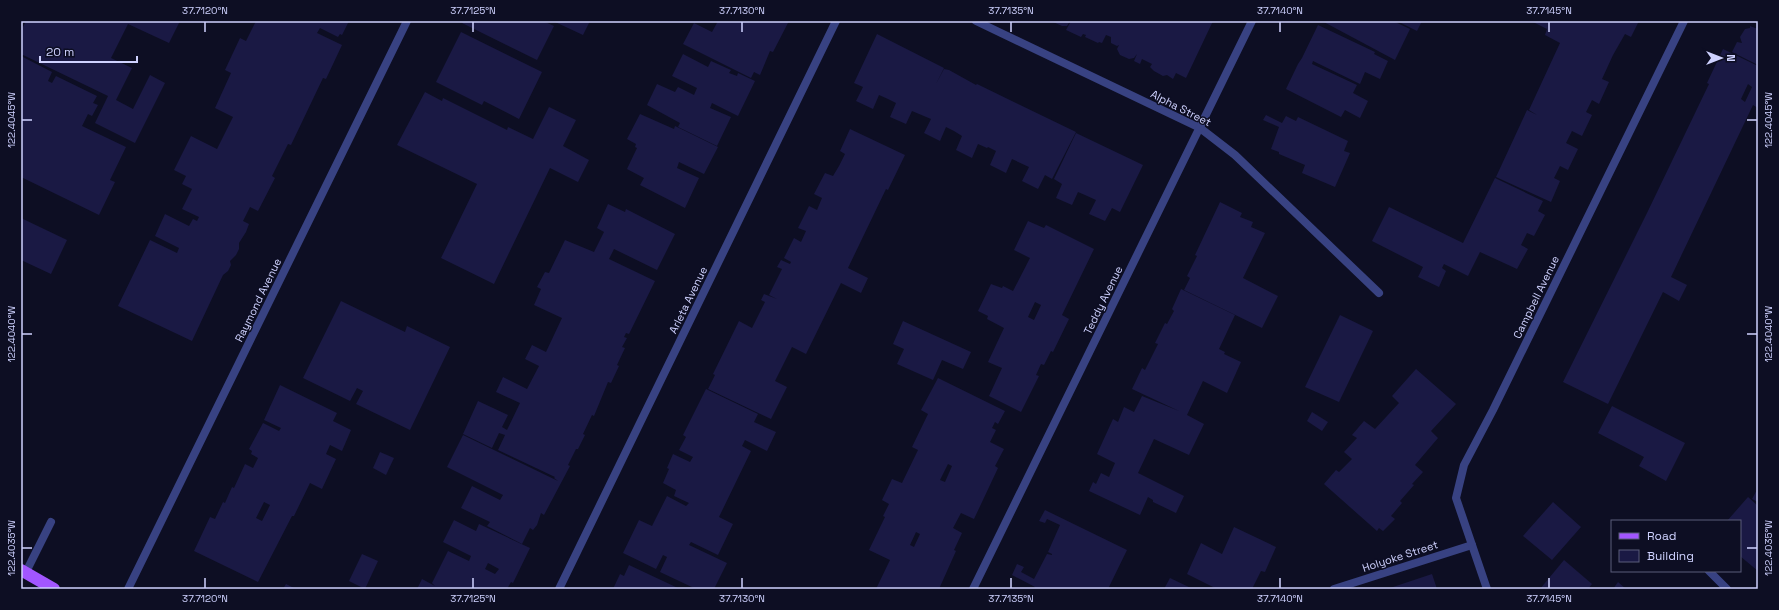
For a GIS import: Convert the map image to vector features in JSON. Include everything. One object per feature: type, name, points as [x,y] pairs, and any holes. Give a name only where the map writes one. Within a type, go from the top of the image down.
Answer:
[{"type":"main road","points":[[24,571],[54,589]]},
{"type":"street","name":"Raymond Avenue","points":[[128,589],[407,21]]},
{"type":"street","name":"Arleta Avenue","points":[[559,589],[836,21]]},
{"type":"street","name":"Alpha Street","points":[[976,21],[1200,128],[1235,155],[1379,293]]},
{"type":"street","name":"Teddy Avenue","points":[[973,589],[1252,21]]},
{"type":"street","name":"Campbell Avenue","points":[[1487,589],[1456,498],[1464,465],[1493,410],[1684,21]]},
{"type":"street","points":[[24,571],[51,522]]},
{"type":"street","name":"Holyoke Street","points":[[1334,589],[1472,545]]},
{"type":"street","points":[[1710,572],[1727,589]]},
{"type":"building","points":[[26,21],[180,21],[169,43],[128,24],[111,58],[132,68],[116,100],[133,109],[150,75],[165,83],[135,143],[95,123],[108,96],[21,54],[21,31]]},
{"type":"building","points":[[256,21],[349,21],[342,35],[340,34],[338,37],[320,28],[317,33],[342,45],[326,79],[323,78],[291,145],[288,144],[272,176],[275,178],[258,211],[250,207],[243,221],[249,224],[239,243],[239,249],[230,261],[231,265],[228,271],[223,275],[192,341],[118,306],[150,240],[177,253],[179,248],[155,236],[165,214],[189,226],[193,219],[197,221],[199,217],[182,209],[192,189],[182,184],[186,176],[174,170],[191,136],[217,149],[233,117],[215,108],[231,73],[225,70],[240,38],[246,41]]},
{"type":"building","points":[[463,21],[543,21],[554,26],[537,60],[462,23]]},
{"type":"building","points":[[553,21],[590,21],[583,35]]},
{"type":"building","points":[[718,21],[789,21],[773,52],[770,51],[760,75],[754,72],[751,78],[683,44],[694,23],[712,32]]},
{"type":"building","points":[[1051,21],[1070,21],[1067,26],[1062,26]]},
{"type":"building","points":[[1071,21],[1213,21],[1186,78],[1176,73],[1173,79],[1167,75],[1163,76],[1154,71],[1150,67],[1152,64],[1142,59],[1140,64],[1134,61],[1137,54],[1134,58],[1129,59],[1120,55],[1117,49],[1119,45],[1117,46],[1111,43],[1111,37],[1106,35],[1102,43],[1098,43],[1085,37],[1086,35],[1083,34],[1081,37],[1066,30]]},
{"type":"building","points":[[1322,21],[1393,21],[1410,29],[1395,60]]},
{"type":"building","points":[[1397,21],[1422,21],[1417,31]]},
{"type":"building","points":[[1531,21],[1639,21],[1631,37],[1625,34],[1613,55],[1602,79],[1609,82],[1599,104],[1592,100],[1586,112],[1592,115],[1582,136],[1572,131],[1566,143],[1578,149],[1568,170],[1560,166],[1554,178],[1560,181],[1551,202],[1496,177],[1527,110],[1537,115],[1529,110],[1560,43],[1545,35],[1547,29]]},
{"type":"building","points":[[1318,25],[1375,52],[1374,54],[1388,61],[1380,79],[1365,72],[1360,84],[1313,61],[1312,64],[1357,85],[1353,93],[1368,101],[1360,118],[1345,110],[1341,117],[1286,89]]},
{"type":"building","points":[[1750,26],[1758,29],[1758,65],[1732,52],[1737,42],[1742,43],[1740,37],[1745,29],[1750,28]]},
{"type":"building","points":[[461,32],[542,72],[519,119],[484,101],[482,105],[436,82]]},
{"type":"building","points":[[877,34],[944,68],[936,84],[944,69],[949,70],[976,85],[977,84],[1076,132],[1052,179],[1045,175],[1038,189],[1022,181],[1029,167],[1012,159],[1006,173],[990,165],[996,151],[988,147],[987,148],[978,144],[972,158],[956,150],[962,136],[954,131],[946,127],[940,141],[924,133],[931,119],[912,111],[906,124],[890,117],[896,103],[879,95],[873,109],[856,101],[863,87],[854,83]]},
{"type":"building","points":[[1723,49],[1758,66],[1758,108],[1753,105],[1671,277],[1687,285],[1679,301],[1663,292],[1608,404],[1563,382],[1647,213],[1709,84],[1707,83]],"holes":[[[1748,84],[1752,87],[1745,102],[1741,99]]]},
{"type":"building","points":[[683,54],[708,67],[711,61],[731,70],[729,73],[737,76],[738,73],[755,81],[738,116],[712,103],[710,108],[731,117],[717,146],[678,127],[680,123],[647,105],[657,84],[675,92],[678,87],[694,95],[697,88],[672,76]]},
{"type":"building","points":[[21,56],[52,72],[48,81],[52,83],[56,76],[97,96],[93,103],[98,105],[92,116],[88,114],[82,126],[126,147],[110,180],[115,182],[99,215],[21,177]]},
{"type":"building","points":[[425,92],[442,101],[443,98],[507,130],[508,127],[533,139],[549,107],[576,120],[563,146],[589,160],[578,182],[550,168],[494,284],[441,258],[477,184],[397,145]]},
{"type":"building","points":[[640,114],[674,129],[675,126],[718,147],[704,174],[679,162],[677,168],[699,178],[685,208],[640,185],[644,178],[627,169],[637,148],[635,147],[636,144],[627,139]]},
{"type":"building","points":[[1266,115],[1282,123],[1286,116],[1296,121],[1298,117],[1348,141],[1344,151],[1350,153],[1335,187],[1302,173],[1305,165],[1271,149],[1279,127],[1263,120]]},
{"type":"building","points":[[850,129],[905,155],[888,190],[886,189],[848,268],[868,278],[861,293],[841,283],[806,354],[792,347],[775,381],[787,387],[771,419],[708,389],[715,375],[713,374],[739,321],[752,328],[765,302],[761,300],[764,294],[777,299],[769,295],[782,269],[777,267],[781,260],[790,264],[791,262],[784,258],[794,238],[801,242],[806,231],[798,228],[809,206],[817,210],[822,198],[814,194],[825,173],[833,176],[839,166],[845,154],[840,151]]},
{"type":"building","points":[[1076,133],[1143,165],[1120,212],[1112,208],[1105,221],[1089,214],[1096,200],[1078,192],[1072,205],[1056,198],[1062,184],[1054,179]]},
{"type":"building","points":[[1495,178],[1543,201],[1538,211],[1545,215],[1534,236],[1527,233],[1521,245],[1528,249],[1517,269],[1480,252],[1468,276],[1444,264],[1442,268],[1446,271],[1439,287],[1418,277],[1423,267],[1372,241],[1389,207],[1463,243]]},
{"type":"building","points":[[1220,202],[1242,213],[1240,217],[1253,222],[1251,227],[1265,233],[1243,278],[1278,296],[1262,328],[1184,290],[1190,278],[1187,276],[1197,256],[1195,255]]},
{"type":"building","points":[[608,204],[625,212],[626,209],[675,234],[657,270],[614,249],[609,259],[655,281],[629,334],[626,333],[624,337],[627,338],[622,347],[625,348],[617,365],[619,366],[611,383],[608,382],[594,416],[592,415],[583,434],[585,435],[568,465],[570,466],[544,515],[541,513],[537,525],[533,530],[530,528],[522,544],[487,526],[490,522],[461,508],[472,486],[500,500],[503,495],[447,467],[463,435],[558,481],[554,478],[555,477],[498,450],[505,435],[499,433],[492,448],[463,434],[478,401],[508,415],[502,427],[507,430],[520,403],[496,392],[503,377],[527,389],[539,366],[525,359],[532,345],[546,352],[562,318],[534,305],[541,289],[537,287],[545,272],[549,273],[565,240],[594,252],[604,232],[597,228]]},
{"type":"building","points":[[21,218],[67,240],[51,274],[21,260]]},
{"type":"building","points":[[1028,221],[1044,228],[1046,225],[1094,249],[1062,315],[1069,319],[1053,352],[1051,351],[1044,365],[1041,364],[1036,375],[1039,376],[1021,412],[989,396],[1002,368],[988,362],[1004,328],[987,319],[988,316],[978,311],[991,284],[1002,288],[1003,286],[1013,291],[1030,258],[1014,250]],"holes":[[[1035,302],[1041,305],[1034,320],[1028,317]]]},
{"type":"building","points":[[1181,289],[1235,315],[1219,349],[1225,352],[1224,354],[1241,362],[1227,393],[1203,381],[1187,415],[1204,424],[1189,455],[1154,439],[1138,473],[1184,496],[1176,513],[1153,502],[1153,500],[1148,497],[1140,515],[1089,491],[1093,482],[1096,484],[1101,473],[1109,477],[1115,463],[1097,454],[1113,419],[1118,422],[1124,407],[1134,412],[1142,396],[1179,411],[1132,389],[1142,368],[1145,370],[1158,344],[1155,343],[1165,323],[1167,324],[1174,311],[1172,309]]},
{"type":"building","points":[[341,301],[405,332],[407,326],[450,347],[410,430],[356,404],[363,391],[357,388],[350,401],[303,378]]},
{"type":"building","points":[[1340,315],[1373,331],[1339,402],[1305,387]]},
{"type":"building","points":[[903,321],[971,352],[963,369],[942,360],[933,380],[897,364],[904,349],[893,344]]},
{"type":"building","points":[[1416,369],[1456,404],[1431,431],[1438,438],[1415,465],[1423,472],[1412,484],[1414,485],[1400,501],[1402,503],[1391,516],[1395,519],[1383,531],[1379,528],[1377,531],[1324,484],[1336,470],[1339,472],[1352,459],[1344,452],[1357,438],[1352,435],[1364,421],[1375,429],[1399,403],[1392,396]]},
{"type":"building","points":[[938,378],[1005,411],[998,424],[995,422],[992,428],[996,430],[990,442],[1004,449],[995,466],[998,468],[974,519],[961,513],[953,528],[962,533],[954,550],[956,551],[939,589],[876,589],[890,560],[869,550],[885,517],[883,516],[889,504],[882,500],[892,479],[902,483],[918,450],[912,447],[928,414],[921,410]],"holes":[[[948,464],[952,466],[945,482],[940,480]],[[916,532],[920,534],[914,547],[910,545]]]},
{"type":"building","points":[[280,385],[337,413],[333,421],[351,430],[342,451],[330,445],[326,454],[336,459],[322,489],[310,483],[258,582],[194,551],[210,517],[215,519],[223,502],[225,503],[232,487],[234,488],[245,464],[253,468],[258,458],[251,454],[252,451],[249,449],[263,423],[279,431],[281,428],[264,420]],"holes":[[[264,502],[270,505],[262,521],[256,518]]]},
{"type":"building","points":[[706,389],[758,414],[754,422],[776,432],[767,451],[745,440],[742,446],[751,451],[719,517],[733,524],[718,555],[691,542],[689,545],[727,563],[714,589],[696,589],[660,572],[667,557],[663,555],[656,569],[623,553],[639,520],[652,526],[667,496],[686,506],[689,503],[674,496],[676,490],[663,483],[673,454],[690,462],[693,457],[679,450],[686,437],[683,435]]},
{"type":"building","points":[[1612,406],[1685,443],[1666,481],[1639,466],[1644,457],[1598,433]]},
{"type":"building","points":[[1312,412],[1328,422],[1322,431],[1307,421]]},
{"type":"building","points":[[380,452],[394,458],[386,475],[373,468]]},
{"type":"building","points":[[1758,488],[1758,502],[1752,499]]},
{"type":"building","points":[[1748,497],[1758,506],[1758,571],[1741,557],[1741,520],[1728,520]]},
{"type":"building","points":[[1553,502],[1581,527],[1552,560],[1523,536]]},
{"type":"building","points":[[1045,510],[1127,550],[1108,589],[1034,589],[1035,587],[1012,575],[1017,564],[1024,567],[1021,572],[1034,579],[1047,554],[1052,555],[1048,552],[1060,525],[1047,519],[1045,523],[1039,521]]},
{"type":"building","points":[[454,520],[476,531],[479,524],[530,548],[513,583],[511,582],[507,589],[417,589],[422,579],[435,586],[432,583],[448,551],[469,561],[471,556],[443,542]],"holes":[[[488,563],[499,569],[495,574],[485,569]]]},
{"type":"building","points":[[1234,527],[1276,547],[1265,572],[1261,571],[1252,589],[1217,589],[1187,574],[1201,543],[1222,554]]},
{"type":"building","points":[[362,554],[378,561],[365,589],[349,581]]},
{"type":"building","points":[[1564,560],[1592,584],[1588,589],[1540,589]]},
{"type":"building","points":[[629,565],[680,589],[613,589],[620,574],[624,576]]},
{"type":"building","points":[[1432,574],[1437,589],[1387,589]]},
{"type":"building","points":[[1170,578],[1193,589],[1164,589]]},
{"type":"building","points":[[1618,582],[1626,589],[1613,589]]},
{"type":"building","points":[[286,584],[296,589],[283,589]]}]
